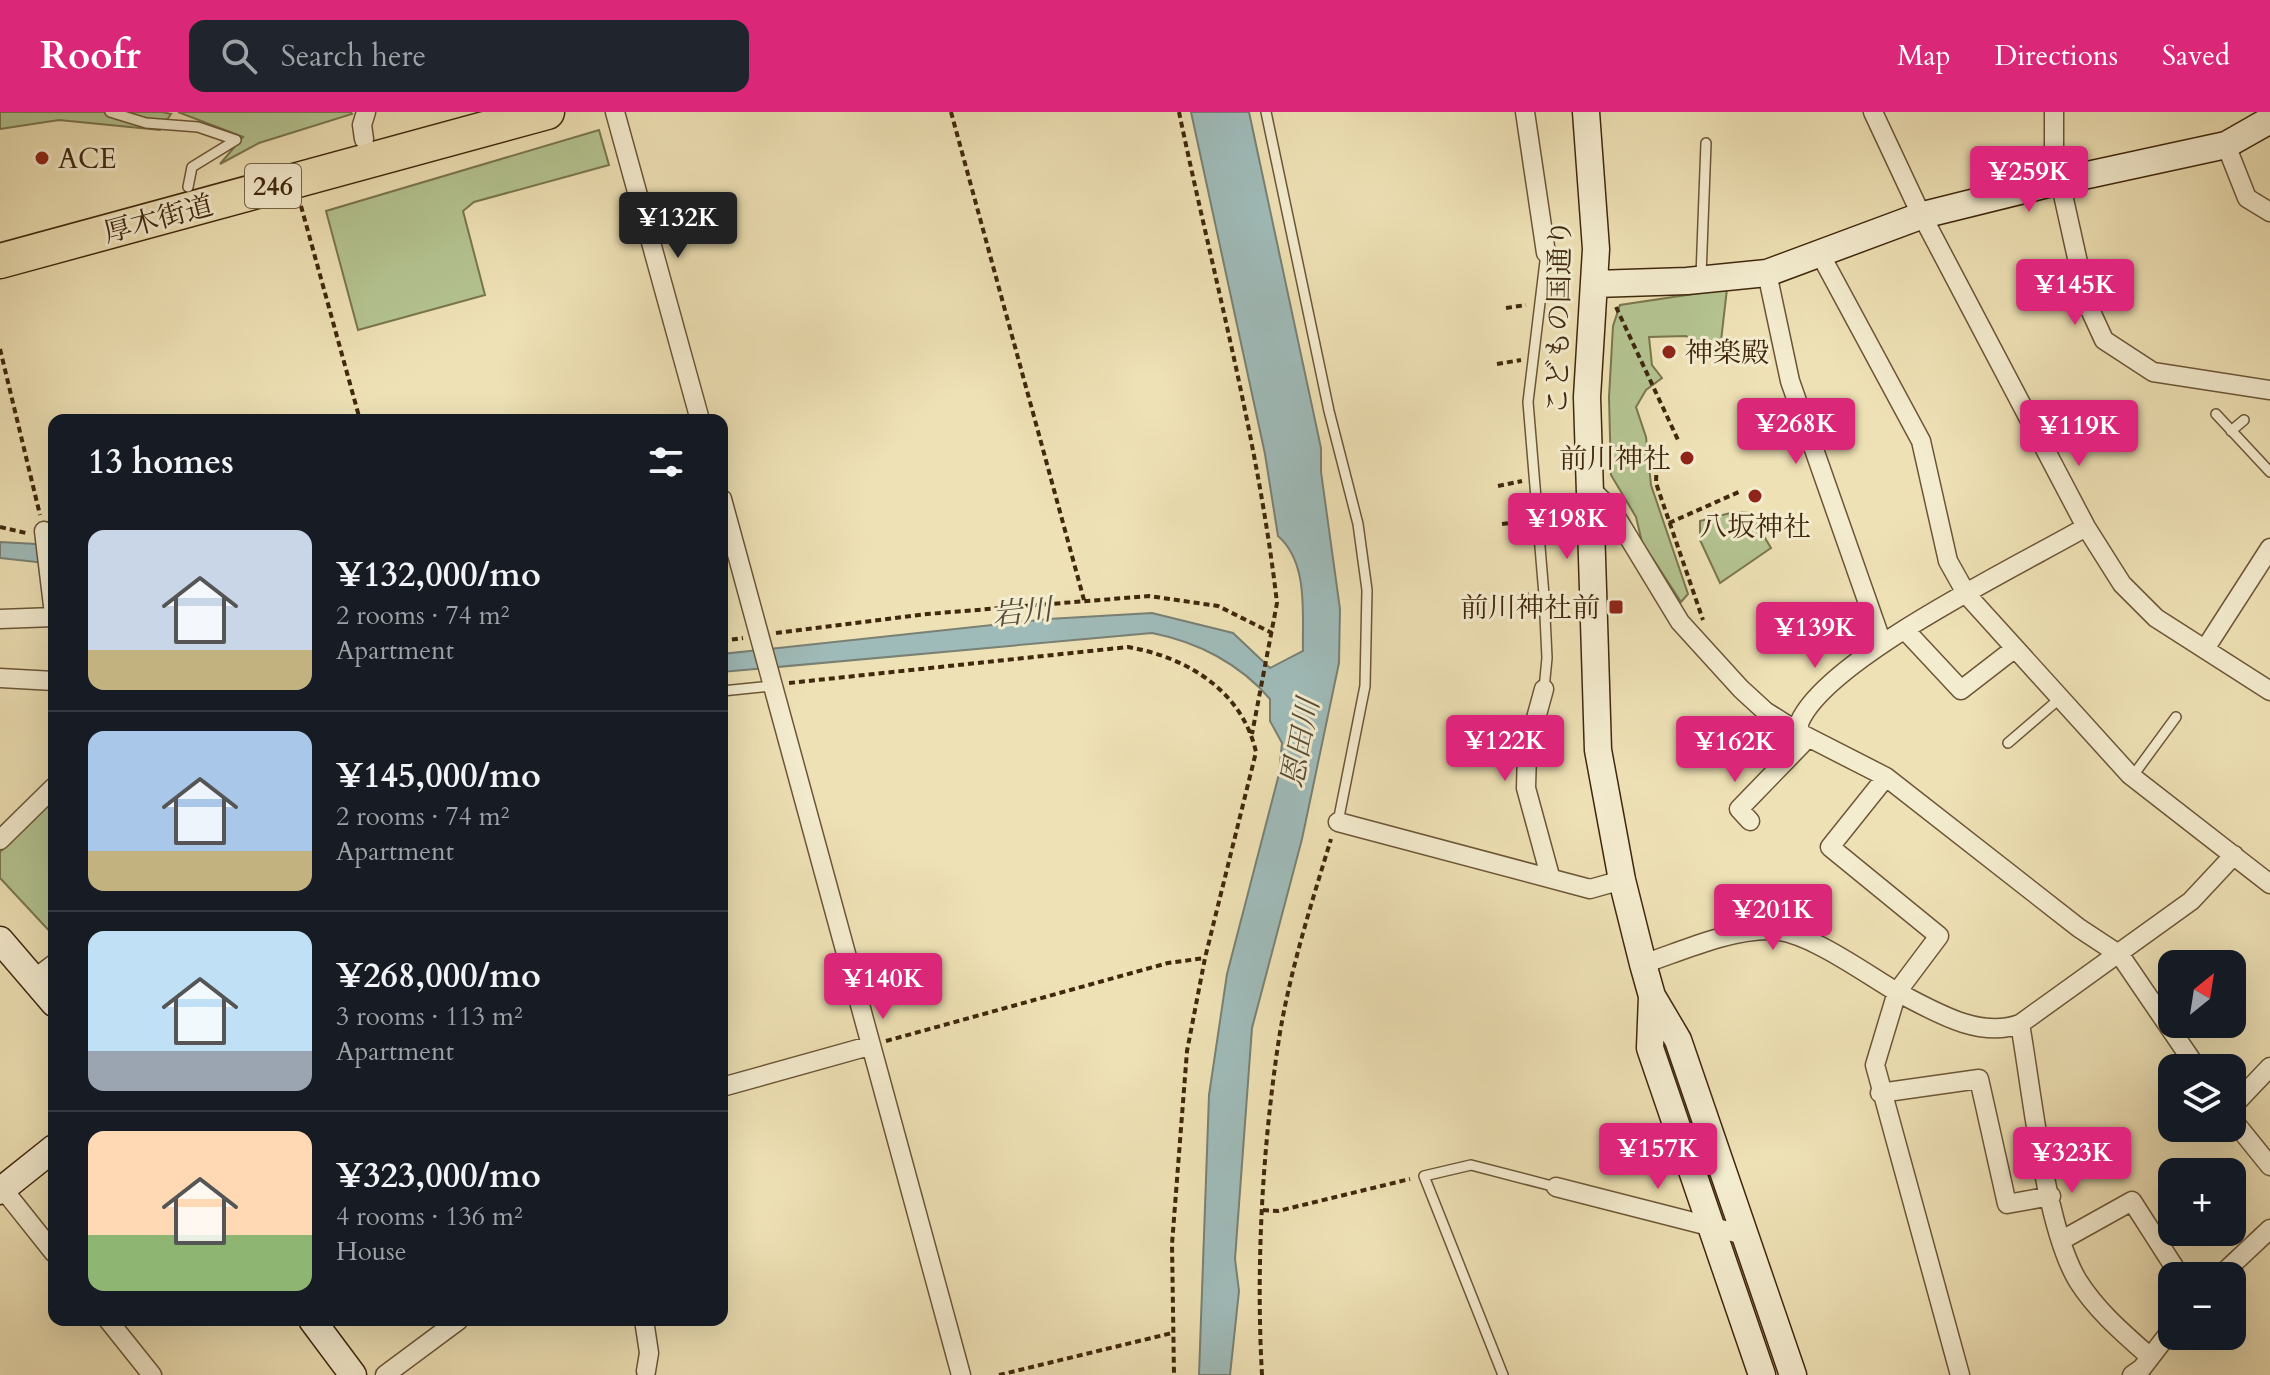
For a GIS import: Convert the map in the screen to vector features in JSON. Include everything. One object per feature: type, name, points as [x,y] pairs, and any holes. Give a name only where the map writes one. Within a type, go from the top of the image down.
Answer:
[{"type":"highway","name":"厚木街道","points":[[0,237],[188,187],[365,125],[462,112]]},
{"type":"highway","name":"厚木街道","points":[[0,261],[547,112]]},
{"type":"main road","name":"こどもの国通り","points":[[1586,112],[1595,284],[1587,377],[1598,750],[1622,880],[1652,996],[1678,1040],[1748,1236],[1793,1375]]},
{"type":"main road","points":[[1595,284],[1767,273],[1923,215],[2226,145],[2270,120]]},
{"type":"main road","points":[[0,940],[44,972]]},
{"type":"main road","name":"こどもの国通り","points":[[1652,996],[1650,1048],[1714,1227],[1762,1375]]},
{"type":"main road","points":[[1,1190],[48,1153]]},
{"type":"main road","points":[[316,1326],[353,1375]]},
{"type":"street","points":[[615,112],[698,414]]},
{"type":"street","points":[[1525,112],[1546,253]]},
{"type":"street","points":[[1873,112],[1923,215],[2086,527],[2122,584],[2156,618],[2270,691]]},
{"type":"street","points":[[2054,112],[2054,154],[2087,303],[2104,340],[2153,372],[2270,390]]},
{"type":"street","points":[[2226,145],[2247,198],[2270,212]]},
{"type":"street","points":[[1819,252],[1921,441],[1948,561],[1967,595],[2058,700],[2132,777],[2270,884]]},
{"type":"street","points":[[1767,273],[1790,381],[1882,643]]},
{"type":"street","points":[[1590,488],[1612,510],[1680,622],[1765,711],[1798,732],[1886,777],[2079,928],[2120,955],[2187,1054]]},
{"type":"street","points":[[728,521],[961,1375]]},
{"type":"street","points":[[1723,822],[1745,815],[1802,744],[1798,732],[1800,721],[1843,671],[1882,643],[2086,527]]},
{"type":"street","points":[[44,533],[48,571]]},
{"type":"street","points":[[2205,649],[2262,578],[2270,548]]},
{"type":"street","points":[[0,619],[48,616]]},
{"type":"street","points":[[1905,630],[1961,690],[2014,649]]},
{"type":"street","points":[[0,678],[48,681]]},
{"type":"street","points":[[1544,689],[1527,751],[1526,788],[1550,876]]},
{"type":"street","points":[[1886,777],[1830,847],[1939,936],[1897,992],[1875,1065],[1880,1093],[1960,1375]]},
{"type":"street","points":[[0,840],[48,793]]},
{"type":"street","points":[[1338,822],[1590,889],[1622,880]]},
{"type":"street","points":[[1643,964],[1740,934],[1771,929],[1805,939],[1897,992],[1969,1025],[2003,1030],[2020,1024],[2120,955],[2191,901],[2234,855]]},
{"type":"street","points":[[2020,1024],[2062,1240],[2077,1278],[2092,1301],[2149,1356]]},
{"type":"street","points":[[728,1085],[869,1046]]},
{"type":"street","points":[[2246,1092],[2270,1067]]},
{"type":"street","points":[[1880,1093],[1979,1079],[2007,1204],[2051,1196]]},
{"type":"street","points":[[2246,1136],[2270,1166]]},
{"type":"street","points":[[1556,1187],[1748,1236]]},
{"type":"street","points":[[1,1190],[48,1246]]},
{"type":"street","points":[[2062,1240],[2132,1201],[2171,1262]]},
{"type":"street","points":[[2235,1262],[2270,1229]]},
{"type":"street","points":[[113,1326],[152,1375]]},
{"type":"street","points":[[385,1375],[451,1326]]},
{"type":"street","points":[[643,1374],[649,1353],[645,1326]]},
{"type":"street","points":[[2132,1375],[2158,1345]]},
{"type":"lane","points":[[110,112],[146,123],[198,127],[236,140],[192,167],[188,187]]},
{"type":"lane","points":[[1266,112],[1329,411],[1358,524],[1367,590],[1365,686],[1338,822]]},
{"type":"lane","points":[[1701,279],[1706,143]]},
{"type":"lane","points":[[1544,689],[1547,658],[1528,402],[1546,253]]},
{"type":"lane","points":[[2216,414],[2270,472]]},
{"type":"lane","points":[[2231,431],[2244,420]]},
{"type":"lane","points":[[728,690],[771,681]]},
{"type":"lane","points":[[2008,743],[2058,700]]},
{"type":"lane","points":[[2132,777],[2176,717]]},
{"type":"lane","points":[[1503,1375],[1424,1176],[1471,1165],[1556,1187]]},
{"type":"path","points":[[951,112],[1084,600]]},
{"type":"path","points":[[1179,112],[1258,472],[1277,603],[1252,734]]},
{"type":"path","points":[[294,181],[358,414]]},
{"type":"path","points":[[1620,316],[1679,442]]},
{"type":"path","points":[[0,349],[44,533],[25,533],[0,527]]},
{"type":"path","points":[[1497,364],[1535,358]]},
{"type":"path","points":[[1657,455],[1656,483],[1705,627],[1700,643]]},
{"type":"path","points":[[1498,486],[1536,478]]},
{"type":"path","points":[[1669,523],[1741,491]]},
{"type":"path","points":[[1502,524],[1539,518]]},
{"type":"path","points":[[1509,598],[1543,590]]},
{"type":"path","points":[[761,640],[927,614],[1149,596],[1204,602],[1272,633]]},
{"type":"path","points":[[771,681],[1128,647],[1162,653],[1185,663],[1206,678],[1234,707],[1252,734],[1256,752],[1205,958],[1185,1066],[1172,1244],[1174,1375]]},
{"type":"path","points":[[1262,1375],[1263,1210],[1277,1051],[1305,925],[1338,822]]},
{"type":"path","points":[[869,1046],[1168,963],[1205,958]]},
{"type":"path","points":[[1263,1210],[1278,1211],[1424,1176]]},
{"type":"path","points":[[999,1375],[1145,1337],[1172,1333]]},
{"type":"green space","points":[[0,112],[171,114],[160,130],[59,120],[0,129]]},
{"type":"green space","points":[[178,112],[352,114],[259,143],[220,164],[243,137]]},
{"type":"green space","points":[[599,130],[609,165],[474,202],[463,211],[485,295],[358,330],[326,211]]},
{"type":"green space","points":[[1727,289],[1719,358],[1686,336],[1649,337],[1652,365],[1662,378],[1646,390],[1636,407],[1646,437],[1651,485],[1688,594],[1681,602],[1642,542],[1636,517],[1611,475],[1609,397],[1613,326],[1620,305]]},
{"type":"green space","points":[[1734,512],[1750,513],[1771,548],[1720,583],[1700,540],[1700,521]]},
{"type":"green space","points":[[48,804],[48,930],[0,878],[0,852]]},
{"type":"water","name":"恩田川","points":[[1191,112],[1249,112],[1321,448],[1321,472],[1340,609],[1339,663],[1302,839],[1252,1028],[1235,1259],[1239,1291],[1230,1375],[1199,1375],[1209,1095],[1227,974],[1279,774],[1282,743],[1270,721],[1270,699],[1245,675],[1217,656],[1186,642],[1152,633],[728,671],[728,653],[1048,619],[1152,613],[1233,633],[1270,668],[1303,651],[1303,605],[1295,560],[1278,536],[1265,454]]},
{"type":"water","points":[[0,542],[48,545],[48,563],[0,558]]},
{"type":"place","name":"ACE","points":[[42,158]]},
{"type":"place","name":"神楽殿","points":[[1669,352]]},
{"type":"place","name":"前川神社","points":[[1687,458]]},
{"type":"place","name":"八坂神社","points":[[1755,496]]},
{"type":"place","name":"前川神社前","points":[[1616,607]]},
{"type":"water label","name":"岩川","points":[[1022,612]]}]
